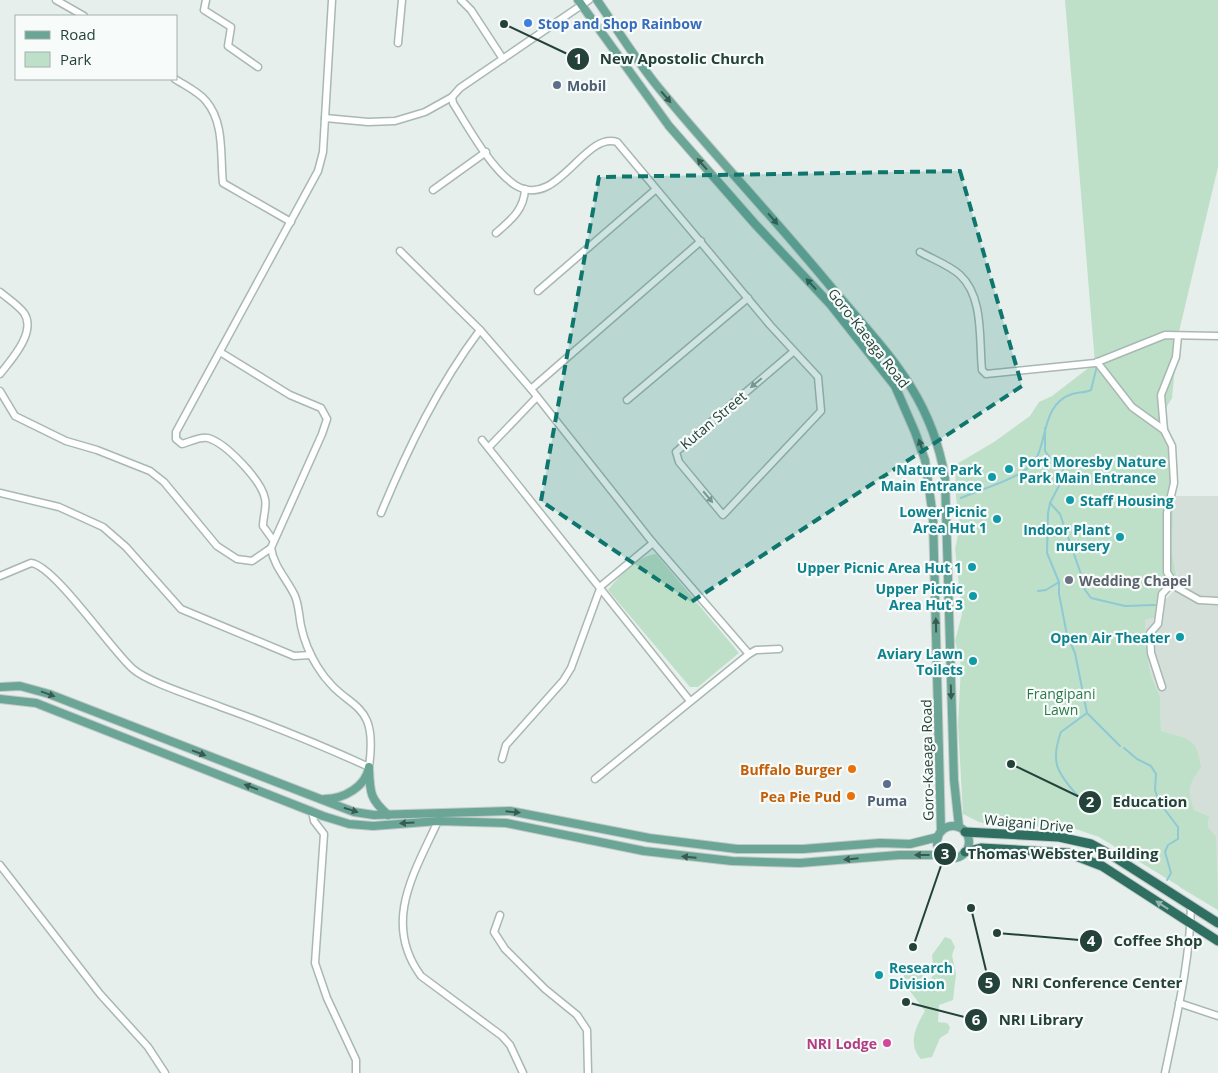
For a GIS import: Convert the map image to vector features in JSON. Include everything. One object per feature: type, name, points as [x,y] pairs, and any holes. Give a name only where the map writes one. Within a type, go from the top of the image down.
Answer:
[{"type":"highway","name":"Waigani Drive","points":[[962,830],[1059,837],[1091,844],[1113,856],[1218,924]]},
{"type":"highway","name":"Waigani Drive","points":[[964,852],[981,848],[997,848],[1068,853],[1102,866],[1218,941]]},
{"type":"main road","name":"Goro-Kaeaga Road","points":[[597,0],[657,86],[877,339],[910,383],[923,407],[943,464],[945,478],[954,780],[962,830]]},
{"type":"main road","name":"Goro-Kaeaga Road","points":[[580,3],[669,126],[755,224],[830,304],[895,386],[915,432],[925,460],[934,517],[939,834]]},
{"type":"main road","points":[[0,687],[20,686],[49,694],[354,812],[388,815],[510,811],[662,840],[737,849],[803,849],[880,843],[910,844],[939,834],[949,826],[962,830],[968,842],[964,852],[957,857],[944,855],[899,855],[800,863],[732,861],[644,851],[515,824],[438,821],[349,824],[36,703],[0,699]]},
{"type":"main road","points":[[369,767],[372,796],[376,804],[388,815]]},
{"type":"main road","points":[[318,798],[335,798],[348,794],[368,774],[369,767]]},
{"type":"main road","points":[[939,834],[938,847],[944,855]]},
{"type":"street","points":[[56,0],[82,15]]},
{"type":"street","points":[[206,0],[204,10],[230,27],[228,46],[258,67]]},
{"type":"street","points":[[273,540],[263,526],[266,501],[262,488],[244,466],[221,444],[208,438],[182,444],[176,439],[176,432],[318,171],[323,152],[332,0]]},
{"type":"street","points":[[398,43],[402,0]]},
{"type":"street","points":[[461,0],[471,10],[503,59]]},
{"type":"street","points":[[325,118],[368,122],[395,121],[425,112],[452,97],[460,88],[580,3],[589,0]]},
{"type":"street","points":[[176,80],[206,100],[213,112],[222,144],[223,183],[291,222]]},
{"type":"street","points":[[452,97],[453,103],[502,174],[516,185],[525,189],[540,188],[550,184],[573,168],[597,145],[611,140],[622,146],[655,190],[702,241],[793,352]]},
{"type":"street","points":[[433,190],[486,152]]},
{"type":"street","points":[[496,234],[517,213],[524,201],[525,189]]},
{"type":"street","points":[[538,291],[655,190]]},
{"type":"street","points":[[531,389],[702,241]]},
{"type":"street","points":[[400,251],[480,330],[538,397],[653,542],[748,654]]},
{"type":"street","points":[[920,252],[960,275],[976,297],[984,373],[1039,370],[1098,362],[1165,335],[1218,336]]},
{"type":"street","points":[[0,292],[24,313],[28,328],[18,352],[0,374]]},
{"type":"street","points":[[627,400],[748,298]]},
{"type":"street","points":[[381,513],[404,458],[429,407],[480,330]]},
{"type":"street","points":[[1178,336],[1176,357],[1161,395],[1164,430],[1172,446],[1174,483],[1168,503],[1167,572],[1176,587],[1199,600],[1218,601]]},
{"type":"street","points":[[0,576],[32,563],[37,564],[53,577],[134,670],[172,688],[369,767],[372,734],[365,716],[359,706],[324,677],[311,655],[306,643],[296,597],[276,566],[271,548],[322,434],[327,420],[326,415],[321,408],[290,394],[220,352]]},
{"type":"street","name":"Kutan Street","points":[[793,352],[818,377],[821,411],[729,510],[723,514],[679,462],[676,452],[793,352]]},
{"type":"street","points":[[1098,362],[1132,407],[1164,430]]},
{"type":"street","points":[[0,391],[15,416],[66,441],[96,450],[150,471],[164,482],[217,546],[237,559],[252,561],[271,548]]},
{"type":"street","points":[[489,447],[538,397]]},
{"type":"street","points":[[482,440],[601,586],[690,701]]},
{"type":"street","points":[[0,493],[59,508],[103,527],[126,547],[181,609],[294,656],[311,655]]},
{"type":"street","points":[[502,759],[506,745],[563,681],[574,661],[601,586],[653,542]]},
{"type":"street","points":[[1162,687],[1151,653],[1150,633],[1158,624],[1162,594],[1173,582]]},
{"type":"street","points":[[595,779],[748,654],[756,650],[779,649]]},
{"type":"street","points":[[312,811],[314,821],[324,834],[315,963],[327,998],[356,1060],[356,1073]]},
{"type":"street","points":[[438,821],[407,889],[401,926],[405,948],[411,963],[421,976],[502,1036],[510,1045],[523,1073]]},
{"type":"street","points":[[0,865],[100,994],[148,1047],[165,1073]]},
{"type":"street","points":[[1165,1073],[1179,1003],[1190,923],[1190,906]]},
{"type":"street","points":[[500,915],[494,932],[505,949],[545,989],[577,1015],[586,1030],[588,1073]]},
{"type":"street","points":[[1179,1003],[1218,1016]]},
{"type":"highlighted area","points":[[960,171],[1022,386],[691,602],[541,501],[599,177]]},
{"type":"shaded area","points":[[1174,496],[1218,496],[1218,910],[1179,887],[1206,849],[1209,816],[1194,810],[1188,792],[1191,781],[1201,768],[1161,731],[1160,696],[1151,676],[1145,643],[1145,620],[1179,586],[1172,551]]},
{"type":"green space","name":"Frangipani Lawn","points":[[1065,0],[1218,0],[1218,167],[1178,336],[1172,398],[1156,424],[1168,430],[1176,445],[1172,551],[1177,578],[1160,596],[1159,616],[1145,620],[1145,643],[1151,676],[1160,696],[1161,731],[1185,738],[1197,750],[1201,768],[1191,783],[1190,797],[1194,810],[1209,816],[1208,827],[1216,837],[1218,910],[1099,837],[1070,827],[1000,826],[979,822],[963,814],[958,725],[961,666],[955,641],[962,614],[955,549],[960,525],[956,497],[955,465],[994,442],[1030,416],[1039,402],[1052,396],[1095,363]]},
{"type":"green space","points":[[656,554],[739,653],[698,687],[690,687],[608,590],[623,573],[642,558]]},
{"type":"green space","points":[[945,937],[951,939],[955,947],[952,955],[956,974],[953,1000],[939,1005],[938,1022],[947,1023],[950,1027],[948,1033],[940,1038],[932,1057],[921,1059],[914,1047],[914,1035],[925,1011],[901,979],[906,973],[919,969],[924,978],[930,980],[934,974],[932,955]]},
{"type":"waterway","points":[[961,498],[1008,480],[1031,465],[1037,458],[1049,417],[1054,407],[1072,394],[1091,390],[1097,366]]},
{"type":"waterway","points":[[1038,591],[1046,590],[1059,582],[1047,553],[1048,513],[1050,503],[1063,478],[1063,466],[1057,460],[1051,459],[1045,451],[1045,428]]},
{"type":"waterway","points":[[1050,503],[1060,514],[1082,577],[1083,587],[1091,598],[1125,606],[1155,605]]},
{"type":"waterway","points":[[1059,582],[1059,594],[1067,635],[1075,653],[1087,713],[1120,746]]},
{"type":"waterway","points":[[1078,796],[1060,774],[1056,751],[1061,732],[1087,713]]},
{"type":"waterway","points":[[1124,748],[1137,759],[1151,766],[1156,774],[1155,790],[1159,802],[1178,827],[1178,839],[1168,845],[1165,852],[1171,873],[1167,880]]},
{"type":"waterway","points":[[1083,800],[1090,812]]},
{"type":"place","name":"Stop and Shop Rainbow","points":[[528,23]]},
{"type":"place","name":"New Apostolic Church","points":[[504,24]]},
{"type":"place","name":"Mobil","points":[[557,85]]},
{"type":"place","name":"Port Moresby Nature Park Main Entrance","points":[[1009,469]]},
{"type":"place","name":"Nature Park Main Entrance","points":[[992,477]]},
{"type":"place","name":"Staff Housing","points":[[1070,500]]},
{"type":"place","name":"Lower Picnic Area Hut 1","points":[[997,519]]},
{"type":"place","name":"Indoor Plant nursery","points":[[1120,537]]},
{"type":"place","name":"Upper Picnic Area Hut 1","points":[[972,567]]},
{"type":"place","name":"Wedding Chapel","points":[[1069,580]]},
{"type":"place","name":"Upper Picnic Area Hut 3","points":[[973,596]]},
{"type":"place","name":"Open Air Theater","points":[[1180,637]]},
{"type":"place","name":"Aviary Lawn Toilets","points":[[973,661]]},
{"type":"place","name":"Education","points":[[1011,764]]},
{"type":"place","name":"Buffalo Burger","points":[[852,769]]},
{"type":"place","name":"Puma","points":[[887,784]]},
{"type":"place","name":"Pea Pie Pud","points":[[851,796]]},
{"type":"place","name":"NRI Conference Center","points":[[971,908]]},
{"type":"place","name":"Coffee Shop","points":[[997,933]]},
{"type":"place","name":"Thomas Webster Building","points":[[913,947]]},
{"type":"place","name":"Research Division","points":[[879,975]]},
{"type":"place","name":"NRI Library","points":[[906,1002]]},
{"type":"place","name":"NRI Lodge","points":[[887,1043]]}]
